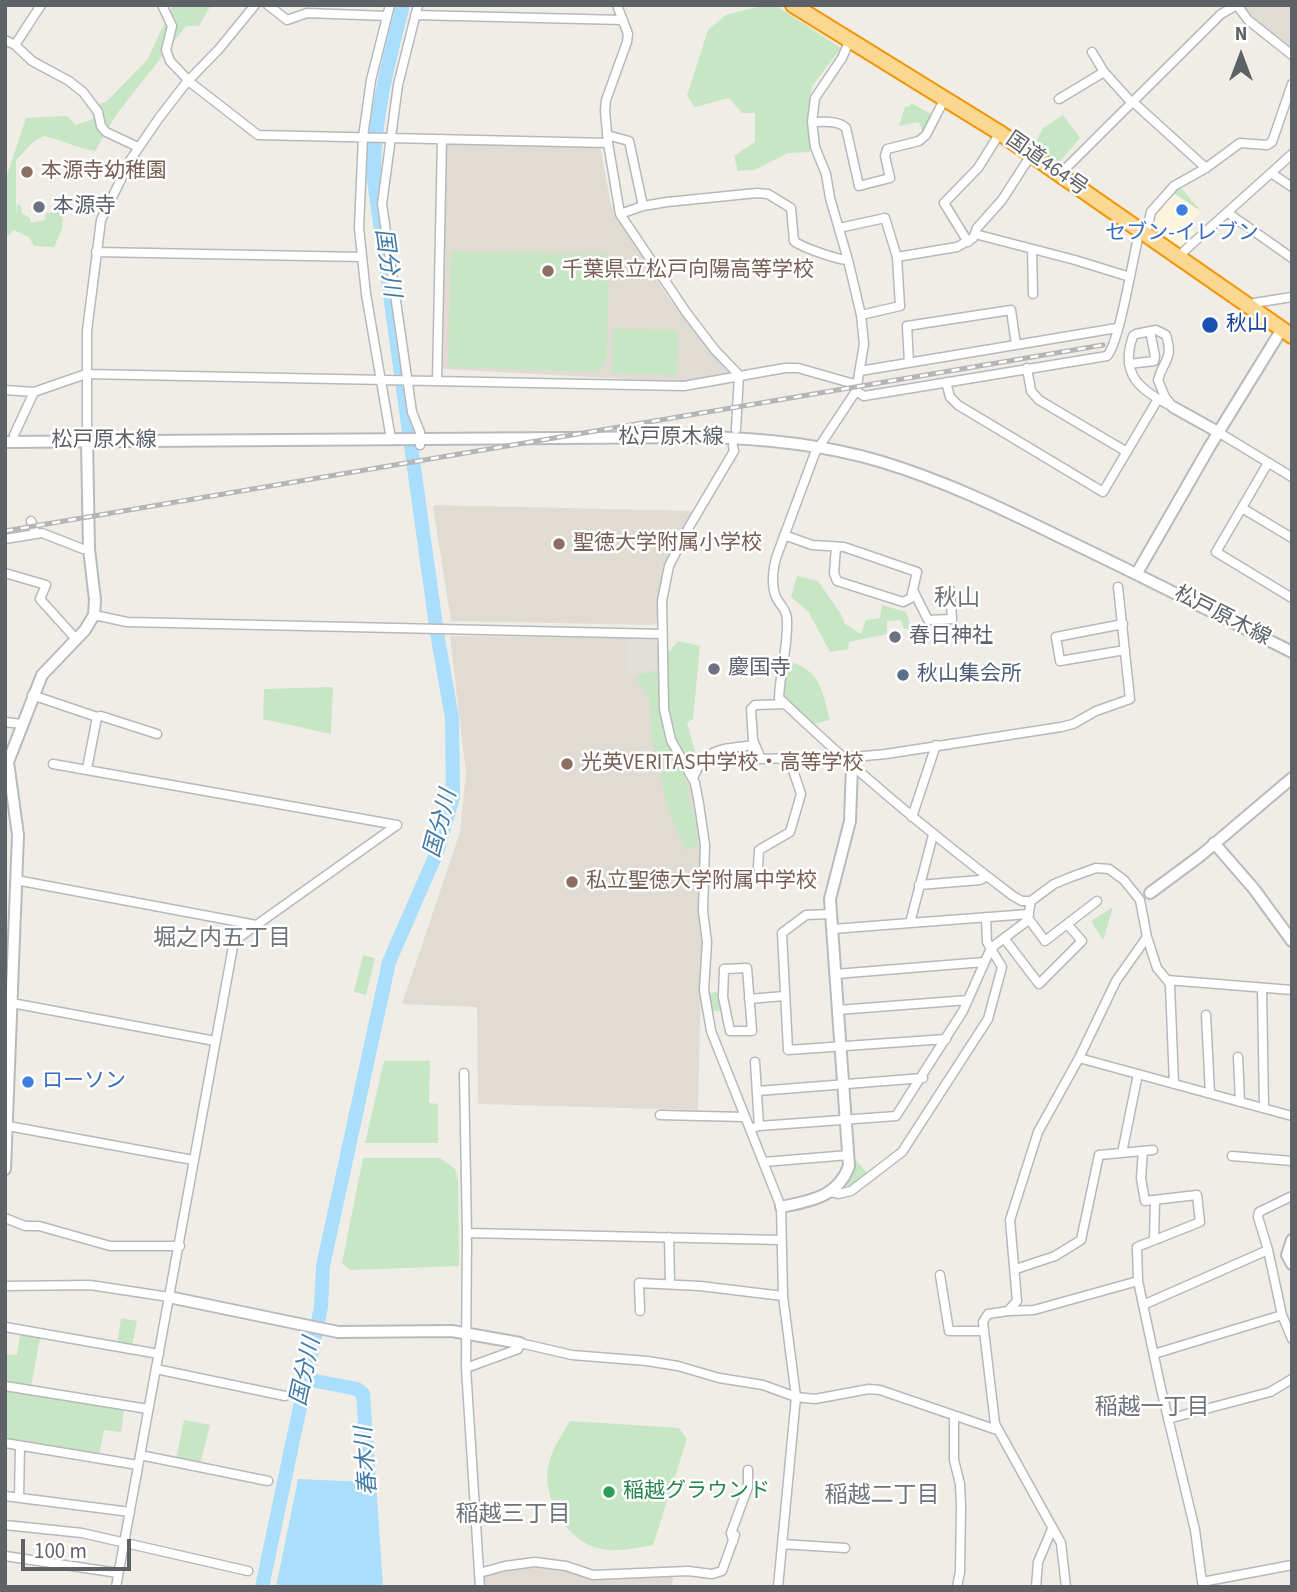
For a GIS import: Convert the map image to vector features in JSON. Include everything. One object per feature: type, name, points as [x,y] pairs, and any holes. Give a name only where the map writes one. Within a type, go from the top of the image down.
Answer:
[{"type":"highway","name":"国道464号","points":[[793,5],[1000,133],[1288,329]]},
{"type":"street","points":[[15,45],[41,5]]},
{"type":"street","points":[[162,5],[172,26],[166,50],[170,61],[188,80],[258,135],[629,141],[643,206]]},
{"type":"street","points":[[5,1169],[12,1003],[9,968],[16,880],[11,864],[18,835],[8,762],[21,724],[46,669],[85,631],[94,615],[95,600],[89,549],[86,374],[89,302],[101,219],[138,147],[188,80],[219,49],[255,5]]},
{"type":"street","points":[[268,5],[287,20],[307,13],[387,16]]},
{"type":"street","points":[[390,5],[371,80],[359,208],[362,257],[391,439]]},
{"type":"street","points":[[418,5],[387,137],[382,204],[412,412],[419,428],[421,442]]},
{"type":"street","points":[[617,5],[628,34],[606,100],[607,139],[620,214],[686,312],[715,350],[739,375],[736,429]]},
{"type":"street","points":[[1214,5],[1221,14]]},
{"type":"street","points":[[1059,175],[1221,14],[1237,5],[1248,20],[1292,55]]},
{"type":"street","points":[[415,15],[623,20]]},
{"type":"street","points":[[5,40],[15,45],[32,61],[69,81],[83,92],[98,112],[101,126],[106,132],[138,147]]},
{"type":"street","points":[[850,40],[842,58],[815,98],[812,122],[815,147],[826,174],[861,315],[864,344],[857,388],[819,447],[776,558],[773,578],[776,599],[784,606],[787,617],[779,698],[933,835],[1013,896],[1023,901],[1031,901],[1054,884],[1096,868],[1110,869],[1117,874],[1142,904],[1147,937],[1157,968],[1170,984],[1174,1084]]},
{"type":"street","points":[[1093,52],[1104,72],[1133,102],[1206,168]]},
{"type":"street","points":[[1059,99],[1104,72]]},
{"type":"street","points":[[5,390],[34,393],[86,374],[684,386],[739,375],[798,368],[857,388],[864,396],[1107,356],[1112,348],[1129,277],[1151,212],[1174,186],[1206,168],[1240,143],[1267,145],[1272,142],[1292,83]]},
{"type":"street","points":[[812,122],[834,122],[846,128],[859,186],[890,178],[885,156],[887,149],[919,141],[926,135],[945,98]]},
{"type":"street","points":[[968,242],[944,202],[978,168],[1000,133]]},
{"type":"street","points":[[437,381],[442,139]]},
{"type":"street","points":[[1182,259],[1184,251],[1292,154]]},
{"type":"street","points":[[897,257],[957,247],[968,242],[1002,200],[1031,155]]},
{"type":"street","points":[[1271,173],[1292,187]]},
{"type":"street","points":[[620,214],[643,206],[717,196],[768,194],[791,208],[794,241],[798,245],[812,248],[837,260],[848,260]]},
{"type":"street","points":[[1227,213],[1292,258]]},
{"type":"street","points":[[839,228],[885,218],[897,257],[900,306],[861,315]]},
{"type":"street","points":[[975,234],[1129,277]]},
{"type":"street","points":[[1032,249],[1033,294]]},
{"type":"street","points":[[96,252],[362,257]]},
{"type":"street","points":[[1254,303],[1292,298]]},
{"type":"street","points":[[909,363],[907,326],[1011,310],[1016,345]]},
{"type":"street","points":[[860,371],[1118,328]]},
{"type":"street","points":[[1136,573],[1218,432],[1288,329]]},
{"type":"street","points":[[1129,364],[1154,361],[1150,331]]},
{"type":"street","points":[[1137,382],[1146,383],[1158,377],[1169,358],[1170,351],[1163,332],[1150,331],[1133,336],[1129,364],[1131,374],[1137,382],[1158,399],[1292,477]]},
{"type":"street","points":[[1027,368],[1031,391],[1039,400],[1127,452]]},
{"type":"street","points":[[1158,377],[1165,397],[1173,407]]},
{"type":"street","points":[[946,382],[950,397],[958,405],[1103,492],[1158,399]]},
{"type":"street","points":[[10,438],[34,393]]},
{"type":"street","name":"松戸原木線","points":[[10,438],[88,442],[732,438],[819,447],[876,460],[935,479],[991,503],[1292,652]]},
{"type":"street","points":[[733,446],[734,451],[669,566],[662,601],[664,709],[671,740],[693,778],[699,804],[705,845],[704,911],[707,942],[704,990],[712,1031],[781,1208],[783,1296],[796,1397],[778,1587]]},
{"type":"street","points":[[1268,463],[1216,552],[1292,598]]},
{"type":"street","points":[[1242,508],[1292,538]]},
{"type":"street","points":[[31,521],[36,534]]},
{"type":"street","points":[[5,540],[42,533],[89,549]]},
{"type":"street","points":[[784,536],[811,545],[844,547],[917,572],[911,598],[903,602],[837,581],[834,573],[836,547]]},
{"type":"street","points":[[5,573],[46,585],[40,599],[76,639]]},
{"type":"street","points":[[848,762],[936,745],[1035,732],[1073,724],[1096,711],[1130,699],[1118,587]]},
{"type":"street","points":[[913,590],[928,620],[952,619],[950,590]]},
{"type":"street","points":[[94,615],[127,622],[662,634]]},
{"type":"street","points":[[1123,624],[1056,637],[1060,661],[1125,650]]},
{"type":"street","points":[[33,695],[157,734]]},
{"type":"street","points":[[758,867],[759,850],[790,832],[801,794],[789,758],[764,760],[755,745],[751,709],[755,705],[785,704]]},
{"type":"street","points":[[87,769],[97,717]]},
{"type":"street","points":[[5,722],[21,724]]},
{"type":"street","points":[[693,778],[698,765],[711,753],[755,745]]},
{"type":"street","points":[[912,817],[936,745]]},
{"type":"street","points":[[781,1208],[816,1200],[831,1192],[846,1174],[849,1155],[831,914],[831,894],[850,821],[848,762]]},
{"type":"street","points":[[53,764],[397,825],[234,941],[116,1587]]},
{"type":"street","points":[[1142,904],[1150,893],[1214,844],[1292,778]]},
{"type":"street","points":[[910,923],[933,835]]},
{"type":"street","points":[[1214,844],[1254,889],[1292,941]]},
{"type":"street","points":[[919,885],[980,880],[986,876]]},
{"type":"street","points":[[16,880],[256,925]]},
{"type":"street","points":[[750,1129],[760,1126],[896,1116],[946,1040],[968,1000],[991,948],[1028,916],[1031,901]]},
{"type":"street","points":[[1028,916],[1045,941],[1097,901]]},
{"type":"street","points":[[831,914],[806,915],[782,933],[788,1050],[946,1040]]},
{"type":"street","points":[[833,929],[1028,916]]},
{"type":"street","points":[[831,1192],[838,1194],[851,1191],[902,1152],[988,1020],[1002,967],[987,942],[986,917]]},
{"type":"street","points":[[1004,938],[1039,984],[1082,941],[1068,925]]},
{"type":"street","points":[[1008,1311],[1017,1301],[1010,1228],[1015,1199],[1043,1120],[1079,1058],[1116,981],[1147,937]]},
{"type":"street","points":[[835,974],[984,962]]},
{"type":"street","points":[[747,968],[749,999],[752,1031],[730,1031],[723,997],[724,969],[747,968]]},
{"type":"street","points":[[1167,981],[1292,990]]},
{"type":"street","points":[[1262,989],[1264,1108]]},
{"type":"street","points":[[749,999],[784,996]]},
{"type":"street","points":[[838,1010],[968,1000]]},
{"type":"street","points":[[12,1003],[215,1041]]},
{"type":"street","points":[[1206,1015],[1210,1093]]},
{"type":"street","points":[[1238,1057],[1240,1102]]},
{"type":"street","points":[[1079,1058],[1292,1116]]},
{"type":"street","points":[[755,1062],[760,1126]]},
{"type":"street","points":[[464,1073],[466,1368],[480,1587]]},
{"type":"street","points":[[1122,1153],[1138,1074]]},
{"type":"street","points":[[758,1091],[922,1078]]},
{"type":"street","points":[[660,1115],[744,1117]]},
{"type":"street","points":[[8,1126],[193,1160]]},
{"type":"street","points":[[1016,1269],[1055,1256],[1081,1240],[1099,1155],[1153,1150]]},
{"type":"street","points":[[1143,1151],[1141,1178],[1145,1201],[1197,1195],[1200,1222],[1138,1247],[1138,1281],[1195,1530],[1202,1582],[1292,1565]]},
{"type":"street","points":[[764,1161],[849,1155]]},
{"type":"street","points":[[1232,1156],[1292,1161]]},
{"type":"street","points":[[1292,1196],[1259,1212],[1258,1217],[1282,1315],[1292,1339]]},
{"type":"street","points":[[1154,1240],[1155,1201]]},
{"type":"street","points":[[5,1218],[25,1226],[39,1226],[110,1246],[180,1246]]},
{"type":"street","points":[[467,1233],[781,1240]]},
{"type":"street","points":[[669,1237],[670,1283]]},
{"type":"street","points":[[1292,1240],[1287,1255],[1292,1264]]},
{"type":"street","points":[[1143,1305],[1268,1250]]},
{"type":"street","points":[[940,1275],[949,1331],[983,1331]]},
{"type":"street","points":[[1066,1587],[1061,1543],[997,1430],[990,1398],[984,1317],[1008,1311],[1034,1310],[1138,1281]]},
{"type":"street","points":[[640,1311],[639,1283],[670,1283],[783,1296]]},
{"type":"street","points":[[5,1286],[90,1285],[169,1297],[331,1331],[355,1333],[428,1330],[466,1333],[572,1355],[678,1366],[719,1378],[763,1385],[796,1397],[815,1399],[869,1389],[997,1430]]},
{"type":"street","points":[[1154,1354],[1282,1315]]},
{"type":"street","points":[[5,1327],[159,1354]]},
{"type":"street","points":[[466,1368],[517,1349],[520,1343]]},
{"type":"street","points":[[156,1369],[285,1396]]},
{"type":"street","points":[[1168,1419],[1270,1392],[1292,1379]]},
{"type":"street","points":[[5,1386],[148,1409]]},
{"type":"street","points":[[954,1417],[954,1460],[960,1484],[961,1506],[960,1572],[957,1587]]},
{"type":"street","points":[[5,1444],[138,1465]]},
{"type":"street","points":[[19,1497],[20,1446]]},
{"type":"street","points":[[140,1455],[268,1481]]},
{"type":"street","points":[[479,1573],[535,1562],[566,1566],[593,1575],[688,1571],[712,1574],[722,1571],[734,1538],[731,1533],[748,1487],[748,1470]]},
{"type":"street","points":[[5,1496],[130,1512]]},
{"type":"street","points":[[5,1525],[82,1534],[248,1571]]},
{"type":"street","points":[[1036,1587],[1038,1562],[1052,1529]]},
{"type":"street","points":[[782,1544],[845,1548]]},
{"type":"street","points":[[5,1556],[118,1573]]},
{"type":"shaded area","points":[[1241,5],[1292,5],[1292,50],[1239,8]]},
{"type":"shaded area","name":"千葉県立松戸向陽高等学校","points":[[445,143],[600,146],[611,205],[667,296],[731,373],[682,382],[443,369]]},
{"type":"shaded area","points":[[1173,193],[1202,212],[1187,224],[1198,237],[1186,248],[1170,241],[1168,243],[1151,232],[1151,222],[1156,213]]},
{"type":"shaded area","name":"聖徳大学附属小学校","points":[[433,507],[694,511],[663,577],[658,621],[654,625],[451,621]]},
{"type":"shaded area","name":"私立聖徳大学附属中学校","points":[[450,636],[628,638],[628,673],[659,673],[681,766],[696,801],[701,853],[698,1110],[478,1104],[477,1007],[402,1004],[460,832],[466,774]]},
{"type":"shaded area","points":[[628,638],[654,639],[659,644],[659,673],[628,673]]},
{"type":"shaded area","points":[[535,1562],[593,1575],[675,1572],[671,1587],[484,1587],[483,1573]]},
{"type":"green space","points":[[173,5],[211,5],[199,26],[186,26],[116,115],[95,151],[44,136],[33,142],[16,160],[16,217],[17,204],[21,206],[22,213],[30,218],[31,223],[45,220],[46,213],[63,212],[62,229],[54,247],[34,246],[29,237],[14,230],[5,238],[5,181],[26,118],[67,116],[76,125],[93,119],[96,105],[106,102],[147,60]]},
{"type":"green space","points":[[775,5],[841,48],[812,86],[809,105],[810,152],[788,153],[754,170],[738,171],[734,156],[755,142],[755,113],[742,113],[729,98],[695,107],[687,96],[708,30],[726,15]]},
{"type":"green space","points":[[911,103],[933,115],[923,133],[919,122],[899,126],[905,106],[909,107]]},
{"type":"green space","points":[[1063,115],[1080,138],[1057,165],[1032,148],[1043,128]]},
{"type":"green space","points":[[1180,187],[1202,212],[1173,193]]},
{"type":"green space","points":[[451,252],[610,254],[606,362],[597,372],[448,367]]},
{"type":"green space","points":[[613,329],[678,330],[677,375],[612,373]]},
{"type":"green space","points":[[797,576],[818,581],[845,624],[861,634],[866,620],[880,618],[882,605],[906,612],[911,628],[904,629],[901,620],[887,621],[887,634],[849,642],[848,649],[830,652],[808,611],[791,597]]},
{"type":"green space","points":[[678,641],[700,646],[693,719],[687,723],[696,755],[695,763],[683,770],[698,845],[686,851],[668,809],[653,743],[649,696],[638,683],[638,675],[664,668],[666,655]]},
{"type":"green space","points":[[787,661],[807,670],[813,676],[822,691],[830,720],[814,724],[783,697]]},
{"type":"green space","points":[[333,687],[331,734],[263,719],[264,689]]},
{"type":"green space","points":[[1113,907],[1103,940],[1091,921]]},
{"type":"green space","points":[[363,955],[375,958],[366,995],[354,992]]},
{"type":"green space","points":[[719,992],[723,1010],[710,1012],[708,993]]},
{"type":"green space","points":[[384,1061],[430,1061],[429,1103],[438,1104],[438,1143],[365,1143]]},
{"type":"green space","points":[[853,1157],[867,1173],[851,1189],[845,1184]]},
{"type":"green space","points":[[363,1158],[440,1158],[455,1169],[458,1180],[459,1266],[350,1270],[342,1263]]},
{"type":"green space","points":[[121,1318],[137,1321],[132,1346],[117,1344]]},
{"type":"green space","points":[[20,1335],[40,1338],[31,1387],[5,1382],[5,1354],[17,1355]]},
{"type":"green space","points":[[5,1390],[124,1409],[121,1432],[104,1430],[99,1455],[5,1440]]},
{"type":"green space","points":[[184,1420],[210,1425],[200,1464],[176,1459]]},
{"type":"green space","name":"稲越グラウンド","points":[[570,1421],[679,1428],[687,1439],[653,1545],[624,1550],[601,1549],[582,1541],[563,1523],[551,1498],[547,1472],[554,1449]]},
{"type":"water","points":[[298,1479],[364,1482],[372,1587],[276,1587]]},
{"type":"waterway","name":"国分川","points":[[262,1587],[321,1307],[323,1266],[389,962],[437,852],[453,797],[452,718],[437,633],[374,180],[379,114],[403,5]]},
{"type":"waterway","name":"春木川","points":[[306,1379],[357,1389],[363,1394],[376,1587]]},
{"type":"railway","points":[[5,531],[1103,345]]},
{"type":"place","name":"本源寺幼稚園","points":[[27,172]]},
{"type":"place","name":"本源寺","points":[[39,207]]},
{"type":"place","name":"セブン-イレブン","points":[[1182,210]]},
{"type":"place","name":"千葉県立松戸向陽高等学校","points":[[548,271]]},
{"type":"place","name":"秋山","points":[[1210,325]]},
{"type":"place","name":"聖徳大学附属小学校","points":[[559,544]]},
{"type":"place","name":"春日神社","points":[[895,637]]},
{"type":"place","name":"慶国寺","points":[[714,669]]},
{"type":"place","name":"秋山集会所","points":[[903,675]]},
{"type":"place","name":"光英VERITAS中学校・高等学校","points":[[567,764]]},
{"type":"place","name":"私立聖徳大学附属中学校","points":[[572,882]]},
{"type":"place","name":"ローソン","points":[[28,1082]]},
{"type":"place","name":"稲越グラウンド","points":[[609,1492]]},
{"type":"district","name":"秋山","points":[[957,600]]},
{"type":"district","name":"堀之内五丁目","points":[[222,940]]},
{"type":"district","name":"稲越一丁目","points":[[1152,1409]]},
{"type":"district","name":"稲越二丁目","points":[[882,1497]]},
{"type":"district","name":"稲越三丁目","points":[[513,1516]]}]
